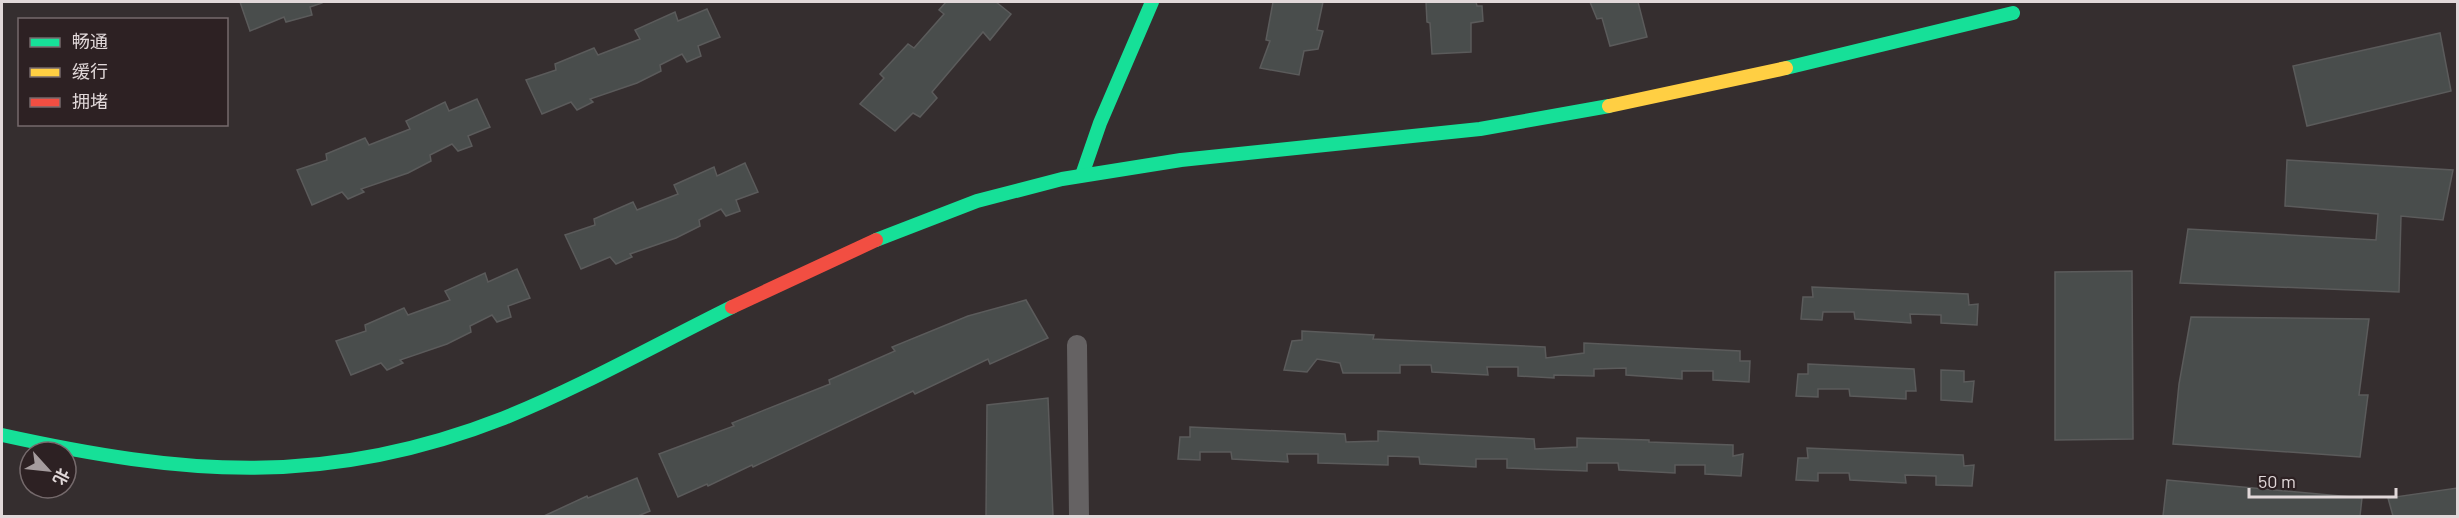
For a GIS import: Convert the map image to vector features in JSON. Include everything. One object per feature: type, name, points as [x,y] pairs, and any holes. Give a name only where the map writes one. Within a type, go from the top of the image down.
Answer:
[{"type":"street","points":[[1082,175],[1100,123],[1152,2]]},
{"type":"street","points":[[2,435],[112,458],[203,468],[305,467],[393,453],[464,433],[506,417],[764,291],[902,228],[981,200],[1082,175],[1229,154],[1418,137],[1548,117],[1776,70],[2013,13]]},
{"type":"street","points":[[1077,345],[1080,516]]},
{"type":"building","points":[[240,2],[322,3],[310,7],[312,15],[286,22],[284,17],[250,31]]},
{"type":"building","points":[[946,2],[996,2],[1011,14],[990,40],[983,32],[932,92],[937,98],[920,117],[913,113],[895,131],[860,104],[884,78],[880,74],[908,44],[914,48],[944,14],[939,10]]},
{"type":"building","points":[[1273,2],[1323,2],[1317,30],[1323,31],[1318,49],[1304,51],[1299,75],[1260,68],[1270,41],[1266,40]]},
{"type":"building","points":[[1426,2],[1476,2],[1477,6],[1482,6],[1483,21],[1471,23],[1471,52],[1432,54]]},
{"type":"building","points":[[1590,2],[1638,2],[1647,37],[1610,46],[1602,18],[1597,19]]},
{"type":"building","points":[[707,9],[720,37],[698,46],[701,56],[687,62],[682,54],[660,65],[661,71],[637,83],[590,99],[593,102],[577,110],[571,102],[542,114],[526,80],[556,70],[555,64],[594,48],[598,55],[640,39],[635,30],[675,12],[678,21]]},
{"type":"building","points":[[2440,33],[2451,91],[2307,126],[2293,66]]},
{"type":"building","points":[[477,99],[490,127],[468,136],[472,146],[458,151],[452,144],[430,155],[431,161],[408,173],[361,189],[364,192],[348,199],[342,192],[312,205],[297,170],[327,160],[326,154],[365,138],[369,145],[410,129],[406,121],[445,102],[449,111]]},
{"type":"building","points":[[2287,160],[2453,170],[2443,220],[2401,216],[2399,292],[2180,283],[2188,229],[2376,240],[2378,214],[2285,206]]},
{"type":"building","points":[[745,163],[758,192],[736,200],[740,211],[726,216],[721,209],[699,220],[700,226],[676,238],[630,254],[632,257],[616,264],[610,257],[581,269],[565,235],[595,225],[594,219],[633,202],[637,210],[678,194],[674,185],[714,167],[717,176]]},
{"type":"building","points":[[517,269],[530,298],[508,306],[511,317],[497,322],[492,315],[470,326],[471,332],[447,344],[400,360],[403,363],[387,370],[381,363],[351,375],[336,341],[366,331],[365,325],[404,308],[408,315],[450,300],[445,291],[485,273],[488,282]]},
{"type":"building","points":[[2132,271],[2133,439],[2055,440],[2055,272]]},
{"type":"building","points":[[1812,287],[1968,294],[1969,305],[1978,304],[1977,325],[1941,323],[1941,315],[1910,314],[1911,323],[1855,319],[1854,312],[1823,312],[1822,320],[1801,319],[1803,297],[1813,297]]},
{"type":"building","points":[[1026,300],[1048,338],[990,364],[988,359],[915,394],[913,391],[753,467],[752,465],[708,486],[707,484],[678,497],[659,454],[734,426],[732,423],[830,384],[829,380],[895,351],[892,347],[968,316]]},
{"type":"building","points":[[2191,317],[2369,319],[2359,395],[2368,395],[2360,457],[2173,444],[2179,384]]},
{"type":"building","points":[[1302,331],[1374,335],[1373,339],[1545,347],[1546,358],[1584,353],[1584,343],[1740,351],[1740,361],[1750,361],[1749,382],[1713,380],[1713,371],[1682,371],[1682,379],[1626,375],[1626,368],[1594,369],[1594,376],[1554,375],[1554,378],[1518,376],[1518,367],[1487,367],[1488,375],[1432,372],[1431,365],[1400,365],[1400,373],[1343,373],[1340,363],[1317,359],[1307,372],[1284,370],[1292,341],[1302,340]]},
{"type":"building","points":[[1808,364],[1914,369],[1916,391],[1906,391],[1906,399],[1850,396],[1849,389],[1818,389],[1818,397],[1796,396],[1798,374],[1808,374]]},
{"type":"building","points":[[1941,370],[1964,371],[1964,382],[1974,381],[1972,402],[1941,400]]},
{"type":"building","points":[[1048,398],[1053,516],[986,516],[987,405]]},
{"type":"building","points":[[1190,427],[1345,434],[1346,442],[1378,441],[1378,431],[1534,439],[1535,449],[1577,447],[1577,438],[1649,440],[1649,442],[1733,445],[1733,456],[1743,454],[1741,476],[1705,474],[1705,465],[1675,465],[1675,473],[1619,470],[1618,463],[1587,463],[1587,471],[1507,468],[1507,459],[1476,459],[1476,467],[1420,464],[1419,457],[1388,456],[1388,465],[1318,463],[1318,454],[1287,454],[1288,462],[1232,459],[1231,452],[1200,452],[1200,460],[1178,459],[1180,437],[1190,437]]},
{"type":"building","points":[[1807,448],[1963,455],[1964,466],[1974,465],[1972,486],[1936,485],[1936,476],[1905,475],[1906,483],[1850,480],[1849,473],[1818,473],[1818,481],[1796,480],[1798,458],[1808,458]]},
{"type":"building","points":[[637,478],[650,511],[638,516],[544,516],[587,496],[588,498]]},
{"type":"building","points":[[2167,480],[2362,498],[2360,516],[2163,516]]},
{"type":"building","points":[[2457,488],[2457,516],[2393,516],[2388,498]]},
{"type":"traffic: fast","points":[[1082,175],[1100,123],[1152,2]]},
{"type":"traffic: fast","points":[[1786,68],[2013,13]]},
{"type":"traffic: fast","points":[[876,240],[977,201],[1062,179],[1181,160],[1480,129],[1609,106]]},
{"type":"traffic: fast","points":[[2,435],[69,449],[194,466],[254,468],[315,465],[376,456],[439,440],[533,406],[732,307]]},
{"type":"traffic: slow","points":[[1609,106],[1786,68]]},
{"type":"traffic: jam","points":[[732,307],[876,240]]}]
